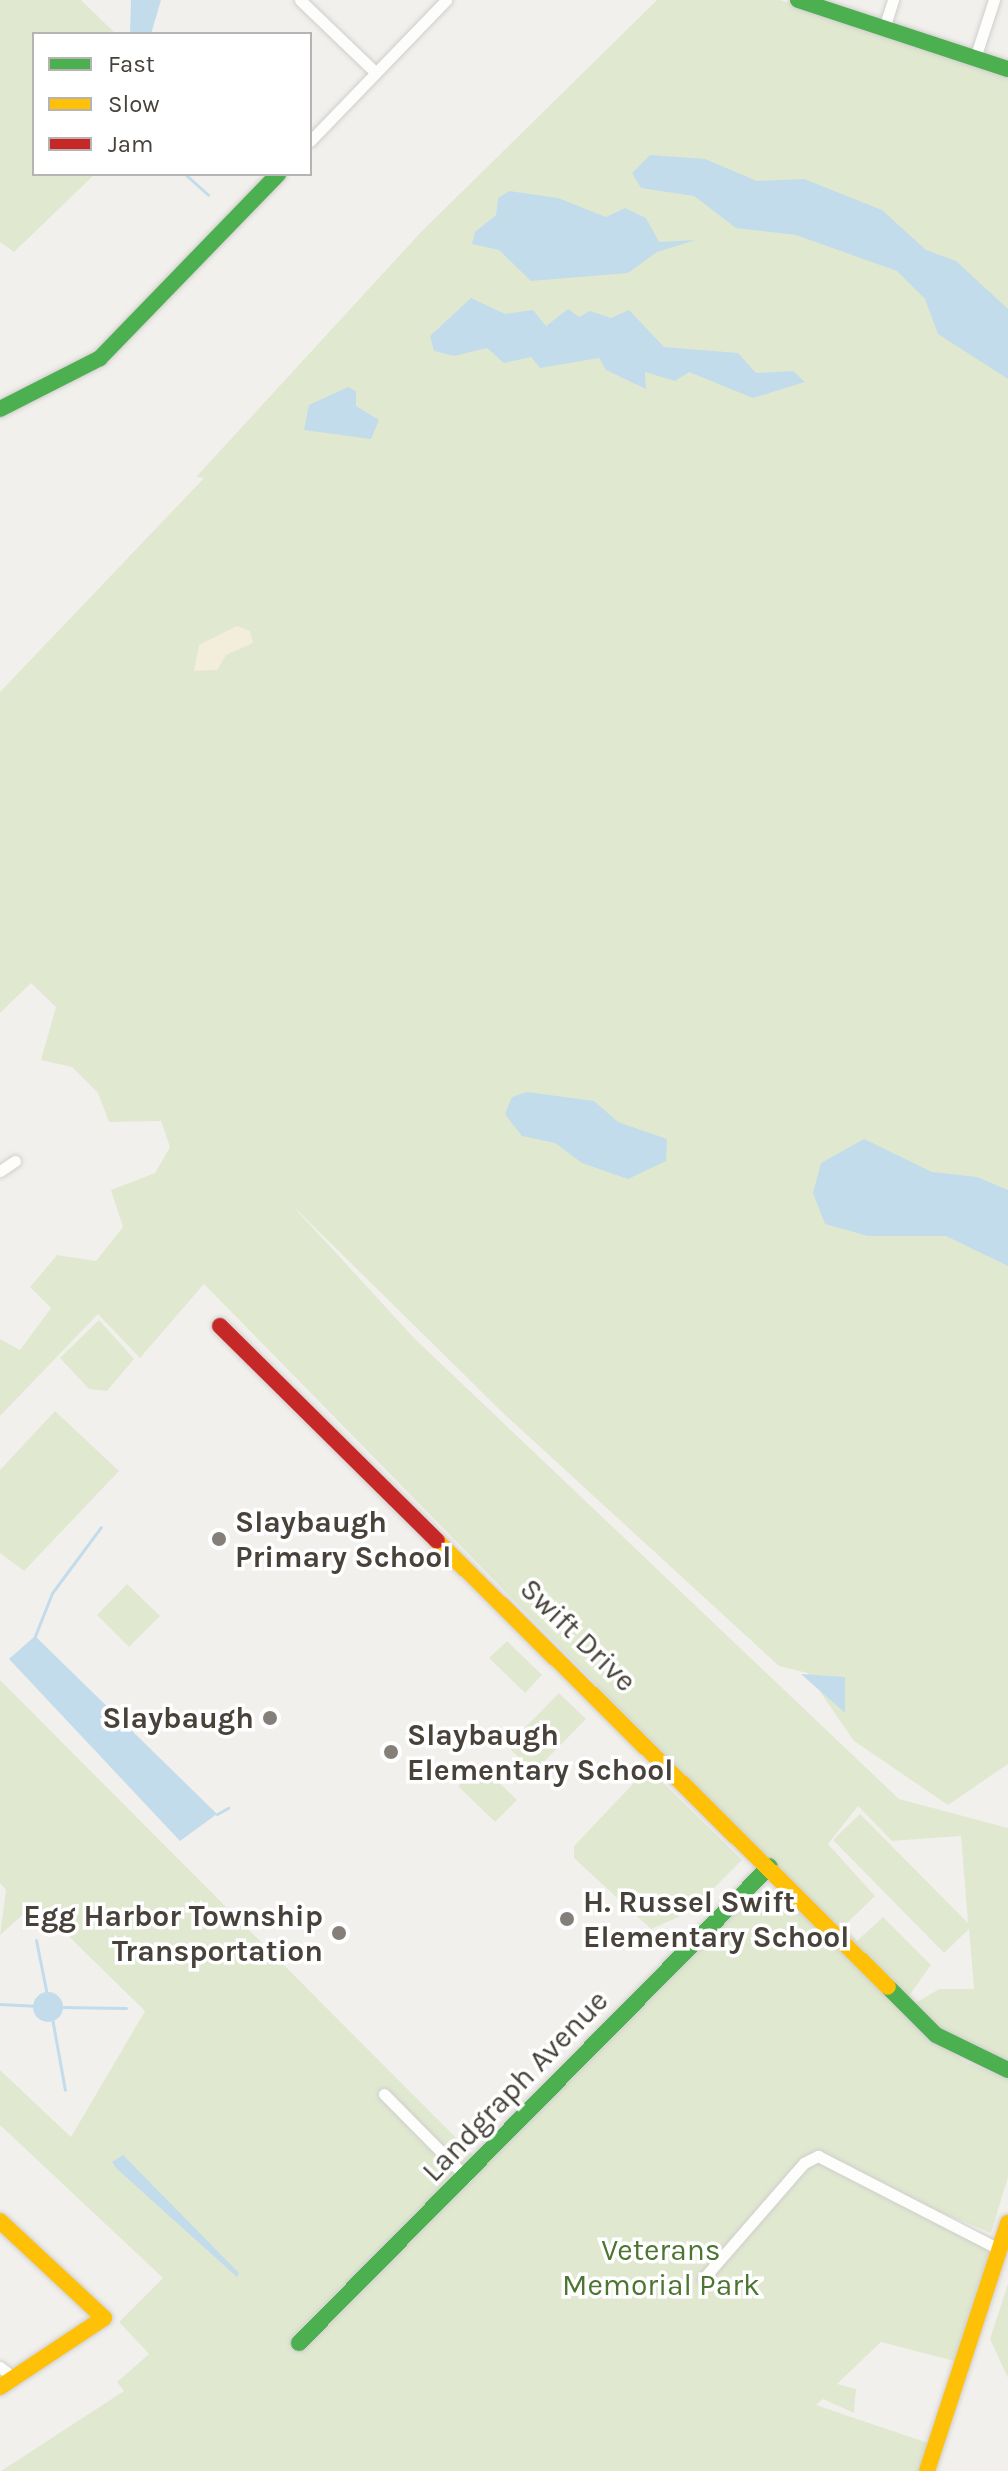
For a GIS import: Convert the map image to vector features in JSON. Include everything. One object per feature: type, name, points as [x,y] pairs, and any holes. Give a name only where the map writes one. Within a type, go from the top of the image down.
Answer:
[{"type":"street","points":[[300,0],[376,73]]},
{"type":"street","points":[[312,139],[446,0]]},
{"type":"street","points":[[798,0],[1008,69]]},
{"type":"street","points":[[884,28],[893,0]]},
{"type":"street","points":[[975,58],[994,0]]},
{"type":"street","points":[[0,409],[100,358],[276,176]]},
{"type":"street","points":[[0,1171],[15,1161]]},
{"type":"street","name":"Swift Drive","points":[[220,1326],[770,1866],[940,2039],[1008,2070]]},
{"type":"street","name":"Landgraph Avenue","points":[[299,2343],[770,1866]]},
{"type":"street","points":[[384,2094],[466,2177]]},
{"type":"street","points":[[703,2279],[804,2163],[818,2156],[999,2249]]},
{"type":"street","points":[[0,2221],[104,2318],[7,2383],[0,2367]]},
{"type":"street","points":[[927,2471],[1008,2223]]},
{"type":"green space","points":[[0,0],[81,0],[114,32],[32,32],[32,176],[93,176],[14,252],[0,242]]},
{"type":"green space","points":[[657,0],[780,0],[1008,74],[1008,1764],[948,1805],[854,1741],[807,1673],[779,1666],[503,1413],[291,1204],[415,1339],[899,1799],[1008,1828],[1008,2071],[973,2061],[883,1977],[204,1284],[140,1358],[98,1314],[0,1416],[0,1339],[20,1350],[51,1308],[30,1287],[57,1255],[96,1261],[123,1227],[111,1190],[155,1173],[170,1147],[161,1121],[109,1122],[98,1093],[72,1067],[41,1060],[56,1007],[31,983],[0,1013],[0,692],[204,478],[196,477],[421,232]],"holes":[[[858,1806],[892,1841],[961,1836],[968,1923],[860,1814],[833,1840],[944,1953],[969,1929],[974,1989],[939,1989],[916,2003],[909,1996],[931,1965],[883,1917],[857,1941],[844,1926],[875,1896],[828,1844]]]},
{"type":"green space","points":[[99,1320],[134,1359],[107,1391],[89,1389],[60,1358]]},
{"type":"green space","points":[[55,1411],[119,1471],[24,1571],[0,1553],[0,1470]]},
{"type":"green space","points":[[127,1584],[160,1616],[129,1647],[97,1615]]},
{"type":"green space","points":[[507,1641],[542,1675],[525,1693],[489,1658]]},
{"type":"green space","name":"Veterans Memorial Park","points":[[0,1680],[480,2162],[753,1892],[784,1895],[963,2061],[1008,2079],[1008,2177],[991,2233],[925,2206],[999,2249],[962,2363],[881,2342],[837,2384],[856,2389],[854,2413],[823,2399],[816,2405],[928,2443],[919,2471],[1,2471],[124,2391],[117,2382],[149,2354],[119,2322],[163,2278],[0,2125],[0,2070],[71,2137],[145,2011],[50,1918],[27,1911],[0,1935],[6,1890],[0,1883]]},
{"type":"green space","points":[[559,1693],[586,1719],[534,1772],[507,1746]]},
{"type":"green space","points":[[480,1764],[517,1800],[495,1822],[458,1786]]},
{"type":"green space","points":[[648,1768],[742,1860],[690,1912],[651,1929],[574,1858],[574,1846]]},
{"type":"green space","points":[[1008,2284],[1008,2378],[990,2339]]},
{"type":"sand","points":[[237,626],[250,631],[253,643],[226,655],[217,670],[194,671],[199,645]]},
{"type":"water","points":[[131,0],[161,0],[152,32],[130,32]]},
{"type":"water","points":[[650,155],[705,159],[757,181],[804,179],[882,210],[926,250],[956,261],[1008,309],[1008,379],[938,334],[925,299],[897,271],[796,235],[736,228],[694,196],[641,188],[632,173]]},
{"type":"water","points":[[509,191],[558,198],[606,217],[625,208],[646,218],[659,242],[696,240],[657,252],[628,273],[531,281],[499,250],[472,244],[475,232],[496,215],[498,198]]},
{"type":"water","points":[[471,298],[505,314],[533,310],[546,326],[568,309],[579,317],[590,311],[611,318],[629,310],[664,347],[738,353],[756,373],[793,371],[805,382],[753,398],[689,372],[675,381],[645,372],[646,389],[606,370],[599,358],[540,368],[531,357],[504,363],[487,348],[454,356],[434,351],[430,336]]},
{"type":"water","points":[[348,387],[356,391],[356,406],[379,420],[371,439],[304,430],[309,405]]},
{"type":"water","points":[[527,1092],[594,1101],[618,1122],[667,1139],[666,1161],[628,1179],[582,1163],[555,1143],[522,1136],[505,1114],[512,1097]]},
{"type":"water","points":[[864,1139],[932,1172],[977,1177],[1008,1190],[1008,1266],[946,1236],[868,1236],[825,1224],[813,1193],[821,1163]]},
{"type":"water","points":[[35,1636],[217,1814],[180,1841],[9,1659]]},
{"type":"water","points":[[801,1674],[845,1677],[845,1713]]},
{"type":"water","points":[[48,1992],[59,1996],[63,2007],[59,2018],[48,2022],[37,2018],[33,2007],[37,1996]]},
{"type":"water","points":[[123,2155],[239,2273],[237,2277],[117,2169],[112,2162]]},
{"type":"waterway","points":[[187,176],[208,195]]},
{"type":"waterway","points":[[35,1636],[52,1593],[101,1527]]},
{"type":"waterway","points":[[217,1814],[228,1808]]},
{"type":"waterway","points":[[36,1940],[47,1995]]},
{"type":"waterway","points":[[0,2004],[34,2006]]},
{"type":"waterway","points":[[61,2007],[126,2008]]},
{"type":"waterway","points":[[52,2018],[65,2090]]},
{"type":"traffic: fast","points":[[798,0],[1008,69]]},
{"type":"traffic: fast","points":[[0,409],[100,358],[276,176]]},
{"type":"traffic: fast","points":[[299,2343],[770,1866]]},
{"type":"traffic: fast","points":[[888,1987],[936,2035],[1008,2070]]},
{"type":"traffic: slow","points":[[437,1541],[888,1987]]},
{"type":"traffic: slow","points":[[0,2221],[104,2318],[0,2387]]},
{"type":"traffic: slow","points":[[927,2471],[1008,2223]]},
{"type":"traffic: jam","points":[[220,1326],[437,1541]]},
{"type":"place","name":"Slaybaugh Primary School","points":[[219,1539]]},
{"type":"place","name":"Slaybaugh","points":[[270,1718]]},
{"type":"place","name":"Slaybaugh Elementary School","points":[[391,1752]]},
{"type":"place","name":"H. Russel Swift Elementary School","points":[[567,1919]]},
{"type":"place","name":"Egg Harbor Township Transportation","points":[[339,1933]]}]
